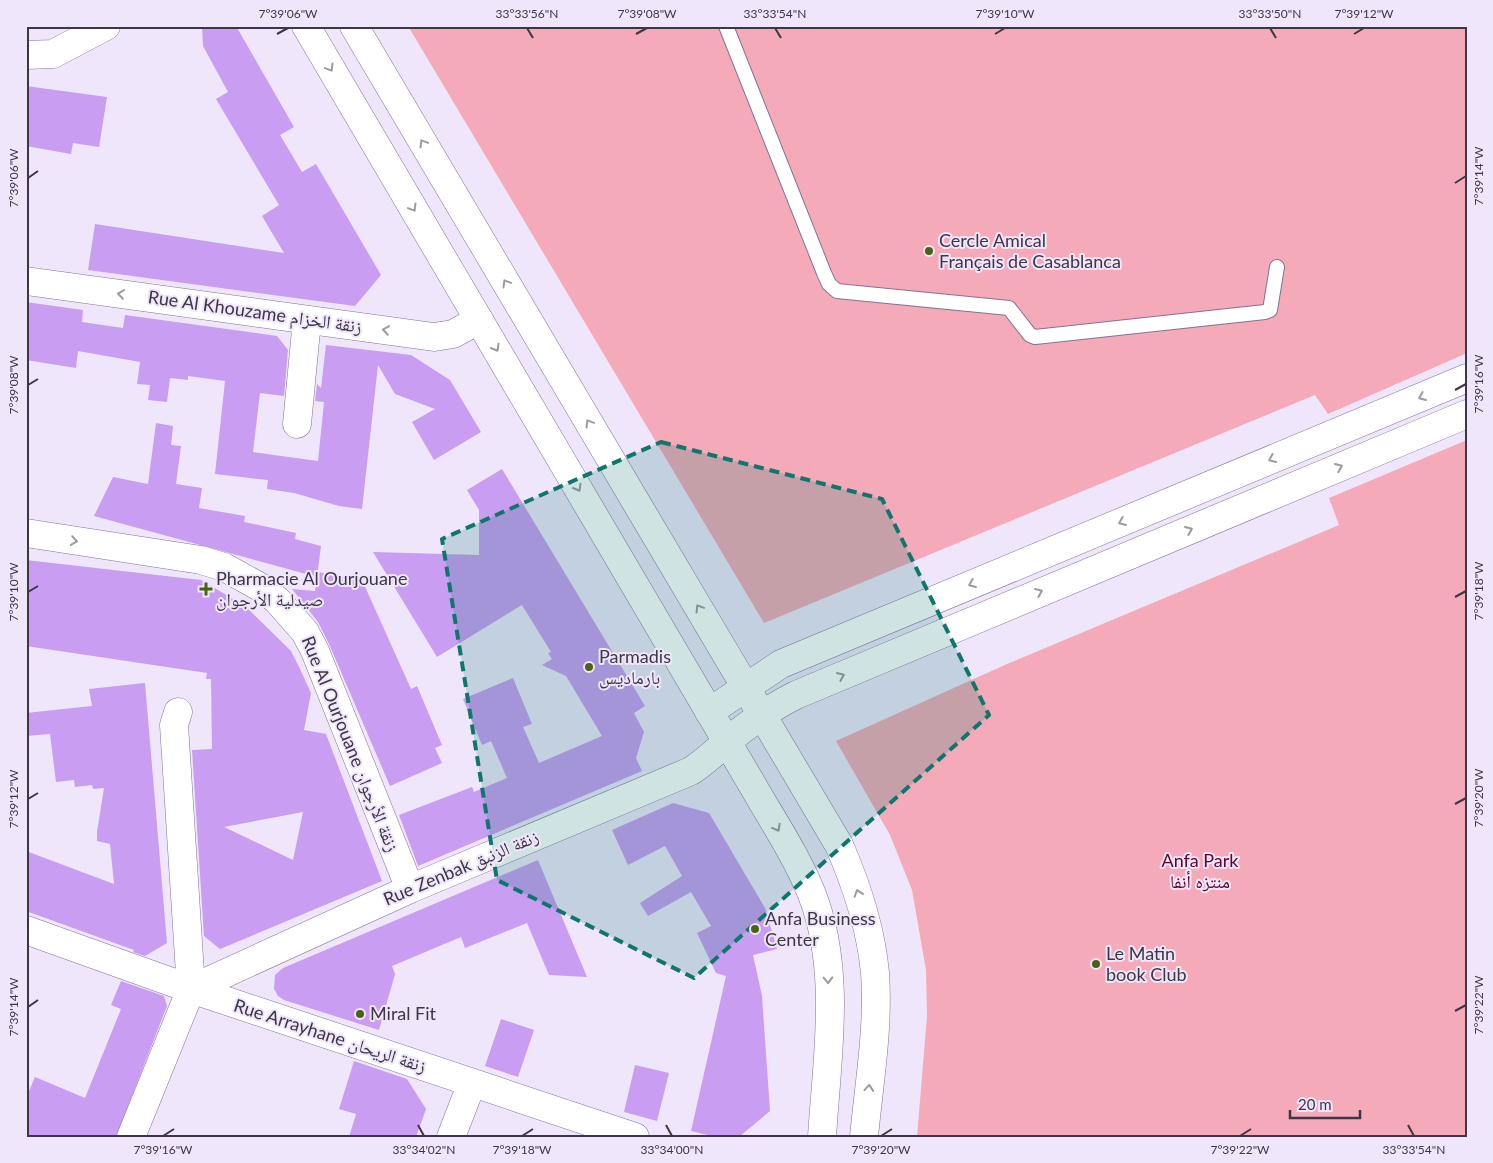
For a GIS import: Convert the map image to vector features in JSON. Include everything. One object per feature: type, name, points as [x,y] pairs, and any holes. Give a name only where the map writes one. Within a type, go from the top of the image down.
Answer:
[{"type":"street","points":[[26,55],[53,54],[106,26]]},
{"type":"street","points":[[306,26],[800,869],[811,893],[819,920],[828,972],[829,1009],[822,1137]]},
{"type":"street","points":[[354,26],[839,845],[862,907],[875,972],[876,997],[864,1137]]},
{"type":"street","name":"Rue Al Khouzame زنقة الخزام","points":[[26,281],[434,337],[453,334],[480,320]]},
{"type":"street","points":[[297,424],[307,320]]},
{"type":"street","points":[[709,712],[745,686],[781,664],[1467,378]]},
{"type":"street","name":"Rue Zenbak زنقة الزنبق","points":[[191,990],[410,889],[691,770],[714,755],[727,742],[763,715],[796,695],[1467,414]]},
{"type":"street","name":"Rue Al Ourjouane زنقة الأرجوان","points":[[26,534],[201,560],[244,577],[277,600],[305,632],[314,651],[410,889]]},
{"type":"street","points":[[131,1137],[191,990],[174,725],[178,712]]},
{"type":"street","name":"Rue Arrayhane زنقة الريحان","points":[[26,930],[191,990],[636,1137]]},
{"type":"street","points":[[451,1137],[472,1083]]},
{"type":"lane","points":[[726,26],[824,273],[829,284],[837,291],[1009,308],[1035,337],[1265,312],[1270,310],[1277,267]]},
{"type":"highlighted area","points":[[661,442],[882,499],[989,715],[694,978],[497,880],[442,539]]},
{"type":"green space","name":"Cercle Amical Français de Casablanca","points":[[408,26],[1467,26],[1467,353],[1328,414],[1315,395],[764,623]]},
{"type":"green space","name":"Anfa Park منتزه أنفا","points":[[1467,440],[1467,1137],[917,1137],[927,1016],[926,970],[912,890],[890,835],[836,741],[1007,664],[1339,525],[1329,498]]},
{"type":"building","points":[[202,26],[236,26],[294,127],[280,135],[302,172],[316,164],[381,275],[355,306],[88,270],[95,224],[284,253],[262,216],[279,205],[216,99],[228,92],[203,46]]},
{"type":"building","points":[[26,86],[107,97],[99,147],[73,143],[71,154],[26,146]]},
{"type":"building","points":[[26,302],[83,310],[82,322],[123,328],[125,315],[277,336],[288,350],[284,396],[260,393],[253,452],[318,461],[324,402],[315,401],[317,384],[321,388],[326,345],[411,355],[450,380],[481,432],[434,460],[412,422],[435,409],[395,394],[378,365],[362,509],[339,506],[294,493],[267,489],[268,480],[215,474],[225,381],[188,376],[188,380],[170,378],[167,402],[148,400],[150,385],[137,384],[140,362],[78,351],[76,368],[26,360]]},
{"type":"building","points":[[156,423],[173,426],[171,445],[181,446],[176,484],[202,488],[199,508],[245,516],[244,522],[296,533],[295,539],[321,546],[317,577],[94,516],[113,477],[148,484]]},
{"type":"building","points":[[502,469],[645,706],[634,713],[644,732],[636,758],[642,771],[418,866],[399,815],[472,787],[474,792],[507,778],[491,741],[482,745],[463,699],[513,678],[532,724],[523,727],[539,763],[602,736],[566,676],[542,665],[552,659],[548,653],[551,652],[522,605],[437,657],[373,552],[479,555],[479,510],[467,490]]},
{"type":"building","points":[[26,560],[201,580],[245,606],[291,651],[299,667],[311,693],[304,730],[326,734],[382,881],[220,949],[204,936],[192,750],[212,749],[211,679],[206,679],[207,673],[26,646]],"holes":[[[303,812],[293,860],[224,827]]]},
{"type":"building","points":[[318,572],[362,580],[411,689],[417,686],[442,745],[435,748],[442,763],[390,786],[329,644],[318,622],[292,589],[315,591]]},
{"type":"building","points":[[145,683],[167,943],[145,956],[133,952],[134,950],[26,911],[26,851],[114,884],[110,844],[97,841],[104,788],[93,789],[92,785],[75,787],[74,780],[56,782],[50,734],[26,736],[26,713],[92,706],[89,689]]},
{"type":"building","points":[[673,803],[709,813],[765,908],[777,949],[753,955],[762,996],[770,1111],[739,1137],[716,1137],[691,1131],[726,976],[716,973],[697,933],[711,926],[691,892],[648,916],[640,903],[682,876],[665,846],[628,865],[612,830]]},
{"type":"building","points":[[538,860],[587,977],[549,975],[527,923],[465,948],[461,937],[392,966],[395,974],[379,1030],[284,1000],[278,996],[274,989],[275,975],[283,968]]},
{"type":"building","points":[[121,981],[164,996],[167,1006],[116,1137],[26,1137],[26,1098],[35,1077],[85,1098],[121,1009],[111,1005]]},
{"type":"building","points":[[501,1019],[534,1030],[518,1077],[485,1066]]},
{"type":"building","points":[[354,1061],[407,1079],[426,1109],[416,1137],[349,1137],[356,1114],[339,1109]]},
{"type":"building","points":[[635,1065],[669,1073],[657,1121],[624,1112]]},
{"type":"place","name":"Cercle Amical Français de Casablanca","points":[[929,251]]},
{"type":"place","name":"Pharmacie Al Ourjouane صيدلية الأرجوان","points":[[206,589]]},
{"type":"place","name":"Parmadis بارماديس","points":[[589,667]]},
{"type":"place","name":"Anfa Business Center","points":[[755,929]]},
{"type":"place","name":"Le Matin book Club","points":[[1096,964]]},
{"type":"place","name":"Miral Fit","points":[[360,1014]]}]
